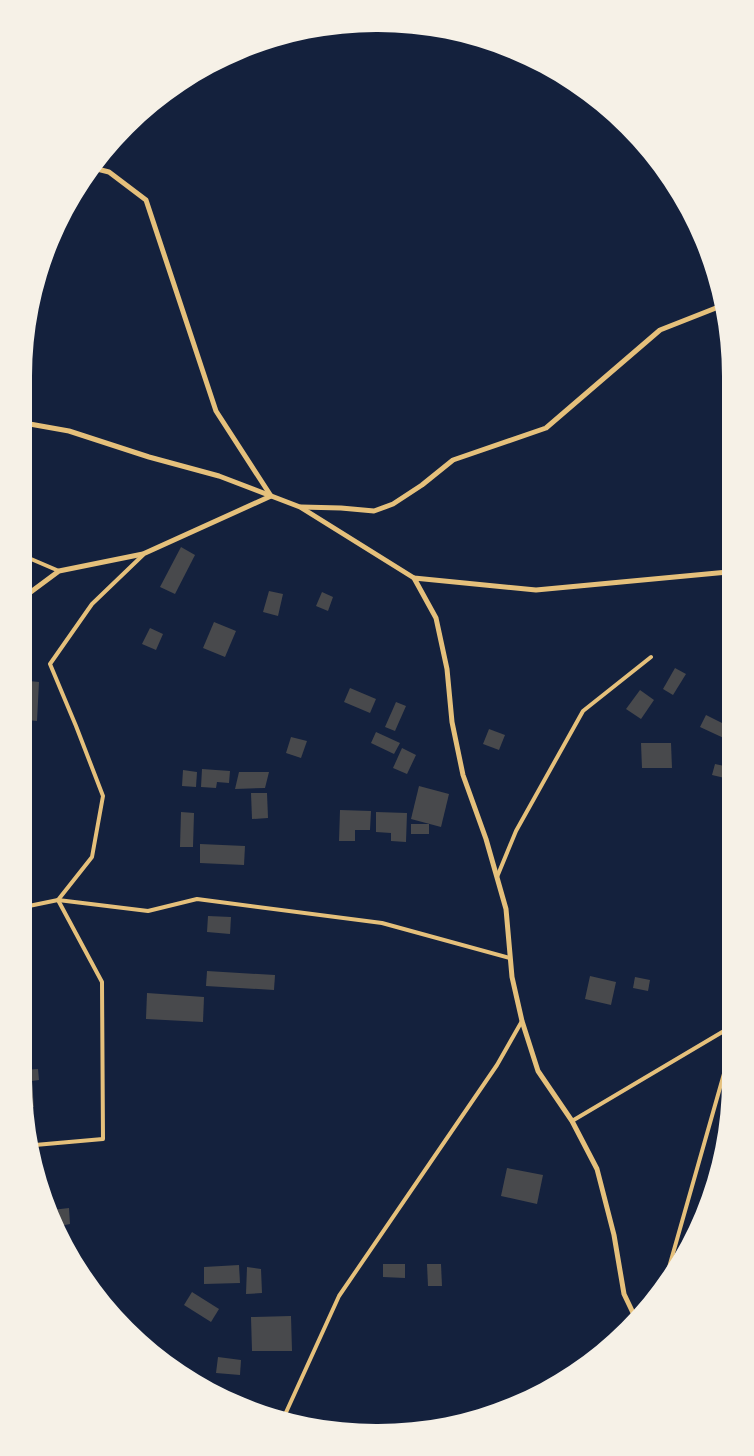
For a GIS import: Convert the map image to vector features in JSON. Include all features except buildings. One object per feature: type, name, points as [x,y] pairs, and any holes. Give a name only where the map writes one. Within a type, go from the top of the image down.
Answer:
[{"type":"street","points":[[102,170],[109,172],[146,200],[216,411],[271,496]]},
{"type":"street","points":[[300,507],[374,511],[393,504],[422,485],[453,460],[546,428],[660,330],[715,308]]},
{"type":"street","points":[[32,424],[69,431],[149,457],[219,476],[300,507],[414,578],[536,590],[722,573]]},
{"type":"street","points":[[32,591],[59,571],[143,554],[271,496]]},
{"type":"street","points":[[414,578],[436,618],[447,669],[452,722],[463,776],[486,839],[506,909],[512,977],[522,1021],[538,1071],[572,1121],[597,1169],[614,1235],[624,1294],[632,1311]]},
{"type":"lane","points":[[58,900],[92,857],[103,796],[50,664],[92,604],[143,554]]},
{"type":"lane","points":[[32,559],[59,571]]},
{"type":"lane","points":[[497,877],[516,831],[583,711],[651,657]]},
{"type":"lane","points":[[32,905],[58,900],[148,910],[197,899],[207,900],[382,923],[510,958]]},
{"type":"lane","points":[[39,1145],[102,1139],[102,982],[58,900]]},
{"type":"lane","points":[[286,1411],[339,1296],[497,1065],[522,1021]]},
{"type":"lane","points":[[572,1121],[722,1032]]},
{"type":"lane","points":[[673,1255],[722,1081]]}]
